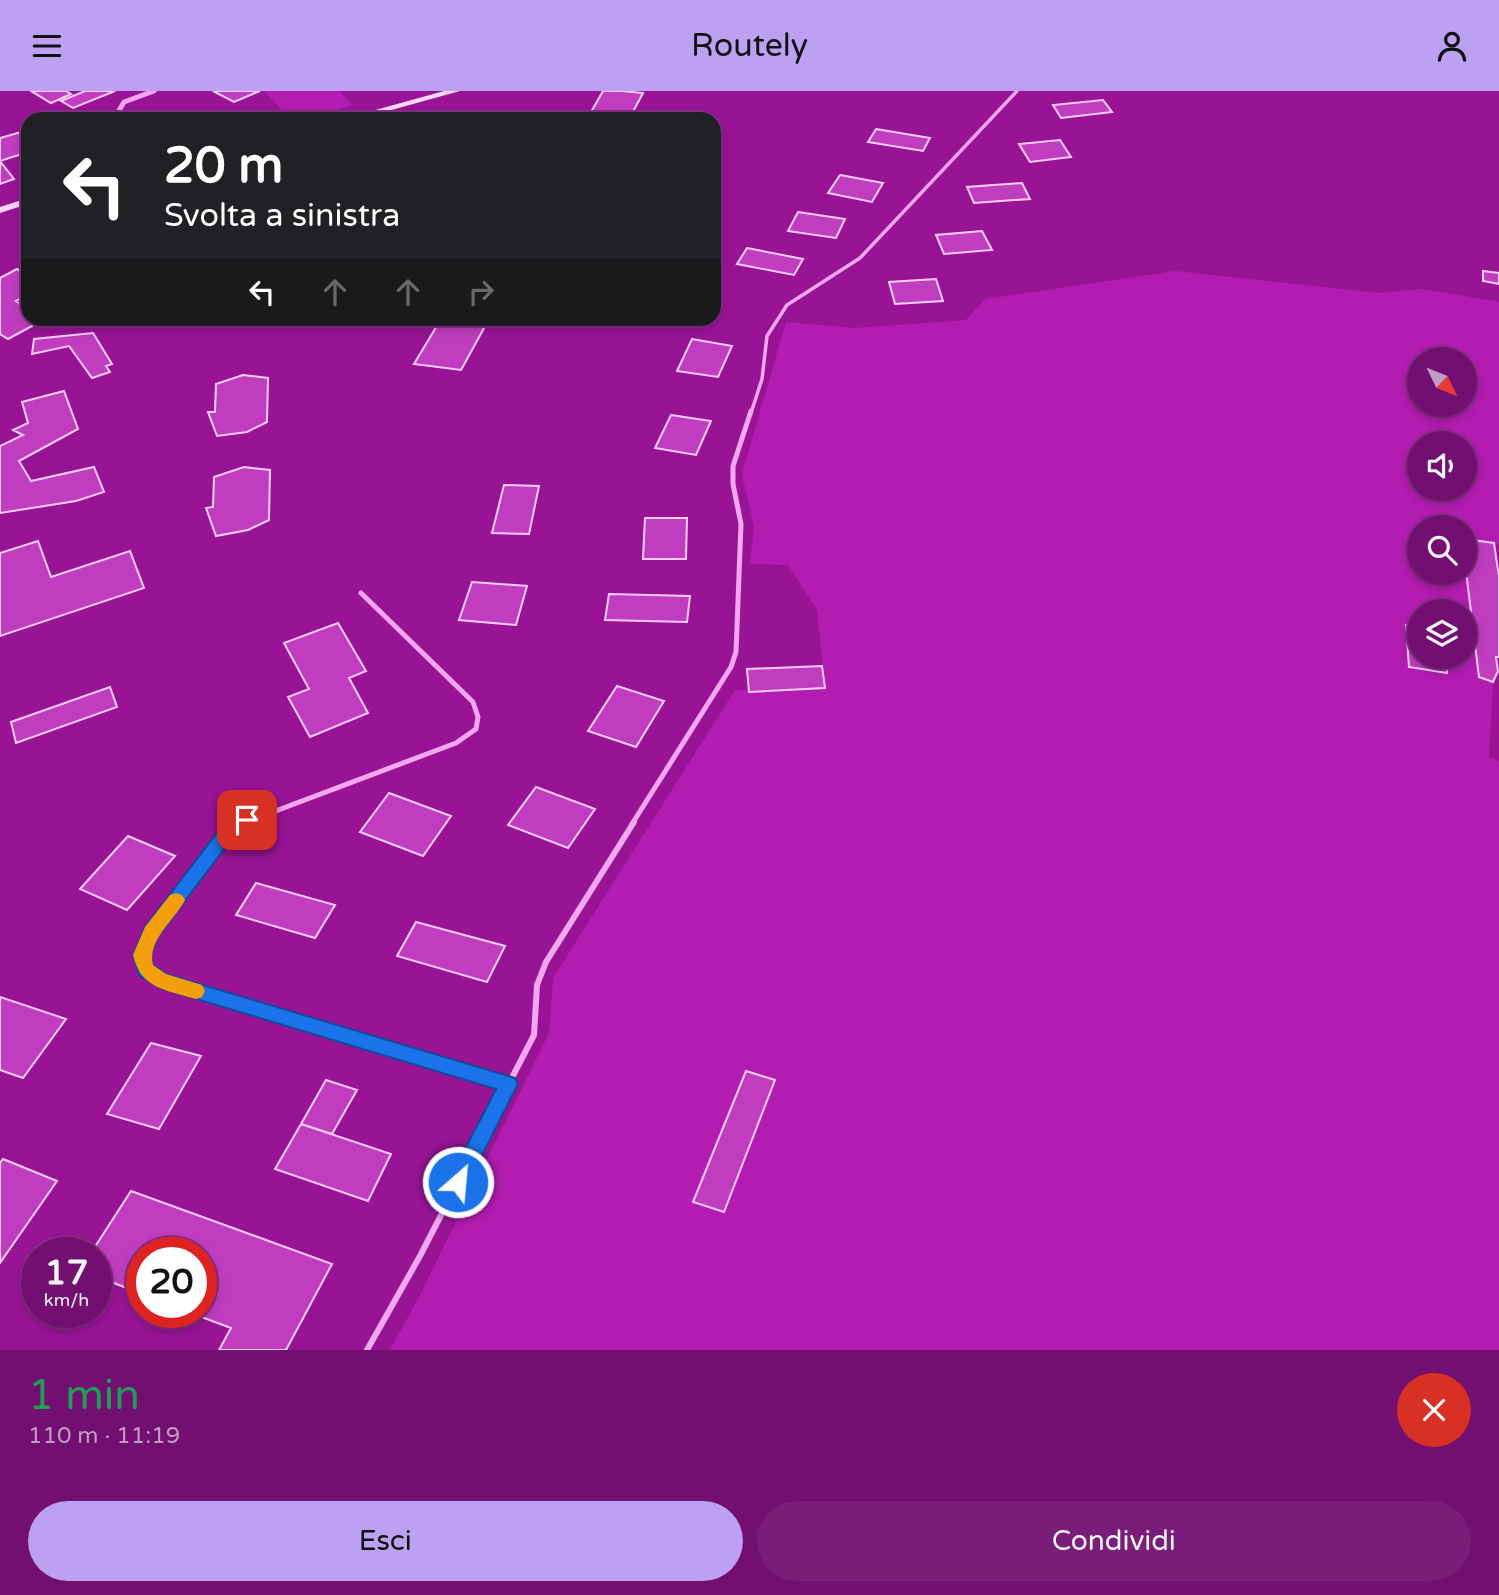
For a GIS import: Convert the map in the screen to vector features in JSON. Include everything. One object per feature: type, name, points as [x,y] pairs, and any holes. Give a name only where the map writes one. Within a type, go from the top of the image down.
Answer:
[{"type":"street","points":[[118,112],[124,102],[154,91]]},
{"type":"street","points":[[374,112],[454,91]]},
{"type":"street","points":[[0,210],[21,203]]},
{"type":"lane","points":[[367,1350],[420,1256],[534,1035],[537,985],[546,962],[731,667],[736,652],[741,524],[733,484],[733,467],[762,379],[767,336],[773,324],[787,305],[851,267],[1017,91]]},
{"type":"lane","points":[[361,593],[473,702],[478,717],[476,729],[456,743],[247,820],[225,835],[151,933],[142,955],[145,969],[160,980],[508,1084]]},
{"type":"shaded area","points":[[264,91],[339,91],[353,105],[330,112],[284,112]]},
{"type":"shaded area","points":[[1175,271],[1379,293],[1421,289],[1499,302],[1499,544],[1477,541],[1477,515],[1407,515],[1407,585],[1468,585],[1469,599],[1407,599],[1407,669],[1477,669],[1477,661],[1479,677],[1493,682],[1489,757],[1499,761],[1499,1350],[390,1350],[420,1295],[549,1033],[553,978],[735,690],[825,687],[817,610],[788,565],[750,564],[754,526],[742,474],[786,322],[855,328],[966,320],[985,299]]},
{"type":"building","points":[[31,91],[66,91],[71,94],[51,103]]},
{"type":"building","points":[[85,91],[115,91],[73,108],[61,101]]},
{"type":"building","points":[[213,91],[260,91],[234,102]]},
{"type":"building","points":[[603,91],[643,93],[633,112],[591,112]]},
{"type":"building","points":[[1103,100],[1112,112],[1061,118],[1053,105]]},
{"type":"building","points":[[876,129],[930,138],[923,151],[868,142]]},
{"type":"building","points":[[21,132],[21,154],[0,161],[0,138]]},
{"type":"building","points":[[1060,140],[1071,157],[1030,162],[1019,144]]},
{"type":"building","points":[[0,161],[14,179],[0,184]]},
{"type":"building","points":[[840,175],[883,183],[872,202],[828,193]]},
{"type":"building","points":[[1022,183],[1030,199],[974,203],[967,187]]},
{"type":"building","points":[[798,212],[845,219],[836,238],[788,231]]},
{"type":"building","points":[[982,231],[992,250],[944,254],[936,235]]},
{"type":"building","points":[[747,248],[803,259],[794,275],[737,264]]},
{"type":"building","points":[[17,269],[21,271],[21,298],[16,301],[21,304],[21,326],[32,326],[8,339],[0,334],[0,278]]},
{"type":"building","points":[[1483,271],[1499,273],[1499,284],[1483,281]]},
{"type":"building","points":[[936,279],[943,301],[895,304],[889,282]]},
{"type":"building","points":[[437,326],[485,326],[461,370],[414,364]]},
{"type":"building","points":[[93,333],[112,364],[106,366],[110,372],[92,378],[69,346],[32,354],[34,339]]},
{"type":"building","points":[[692,339],[732,346],[718,377],[677,371]]},
{"type":"building","points":[[243,375],[268,378],[267,422],[247,432],[217,436],[208,412],[215,412],[216,384]]},
{"type":"building","points":[[64,391],[78,429],[19,461],[31,481],[94,467],[104,492],[76,501],[0,513],[0,446],[23,435],[13,430],[28,423],[22,402]]},
{"type":"building","points":[[671,415],[711,421],[696,455],[655,448]]},
{"type":"building","points":[[244,467],[270,470],[269,520],[248,530],[216,536],[206,508],[213,507],[214,477]]},
{"type":"building","points":[[504,485],[539,486],[529,534],[492,533]]},
{"type":"building","points":[[645,518],[687,518],[686,559],[643,559]]},
{"type":"building","points":[[38,541],[51,577],[130,551],[144,588],[0,636],[0,553]]},
{"type":"building","points":[[1477,541],[1494,543],[1499,577],[1499,657],[1496,657],[1498,671],[1493,682],[1479,677],[1477,599],[1469,599],[1468,585],[1477,585]]},
{"type":"building","points":[[472,582],[527,586],[516,625],[459,620]]},
{"type":"building","points":[[609,594],[690,596],[687,622],[605,620]]},
{"type":"building","points":[[338,623],[366,671],[349,678],[368,713],[310,737],[288,697],[309,689],[284,643]]},
{"type":"building","points":[[822,666],[825,688],[749,692],[747,669]]},
{"type":"building","points":[[1422,669],[1447,669],[1447,673]]},
{"type":"building","points":[[617,686],[664,701],[636,747],[588,731]]},
{"type":"building","points":[[110,687],[117,707],[16,743],[11,722]]},
{"type":"building","points":[[536,787],[595,809],[568,848],[508,825]]},
{"type":"building","points":[[389,793],[451,816],[423,856],[360,832]]},
{"type":"building","points":[[128,836],[175,856],[127,910],[80,889]]},
{"type":"building","points":[[256,883],[335,905],[315,938],[236,915]]},
{"type":"building","points":[[416,922],[505,946],[487,982],[397,956]]},
{"type":"building","points":[[0,997],[66,1019],[23,1078],[0,1070]]},
{"type":"building","points":[[151,1043],[201,1056],[159,1129],[107,1114]]},
{"type":"building","points":[[746,1071],[775,1080],[724,1212],[693,1202]]},
{"type":"building","points":[[326,1080],[357,1090],[332,1134],[301,1124]]},
{"type":"building","points":[[301,1124],[391,1154],[368,1201],[275,1169]]},
{"type":"building","points":[[3,1159],[57,1181],[0,1263],[0,1163]]},
{"type":"building","points":[[131,1191],[332,1264],[286,1350],[219,1350],[231,1328],[217,1323],[217,1237],[126,1237],[126,1288],[112,1282],[112,1237],[101,1237]]},
{"type":"slow traffic","points":[[176,900],[151,933],[142,955],[145,969],[160,980],[196,991]]},
{"type":"route","points":[[247,820],[225,835],[151,933],[142,955],[145,969],[160,980],[508,1084],[458,1182]]}]
